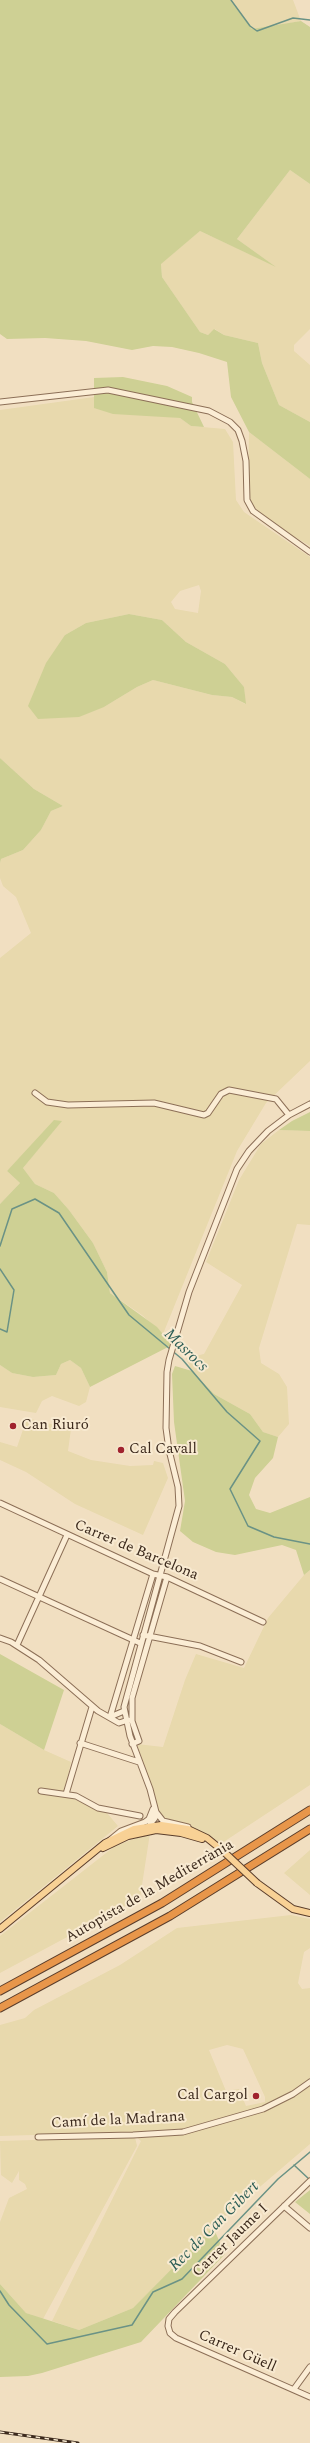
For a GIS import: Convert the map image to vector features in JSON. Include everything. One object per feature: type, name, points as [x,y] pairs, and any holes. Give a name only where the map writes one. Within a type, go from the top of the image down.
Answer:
[{"type":"highway","name":"Autopista de la Mediterrània","points":[[0,1991],[162,1902],[310,1810]]},
{"type":"highway","name":"Autopista de la Mediterrània","points":[[0,2008],[170,1916],[310,1829]]},
{"type":"main road","points":[[0,1929],[110,1840],[134,1829],[150,1826],[178,1827],[207,1838],[257,1883],[293,1909],[310,1913]]},
{"type":"main road","points":[[97,1852],[120,1840],[148,1832],[172,1831],[195,1837],[218,1847]]},
{"type":"street","points":[[0,402],[108,390],[209,411],[230,422],[240,436],[246,461],[247,500],[253,510],[310,552]]},
{"type":"street","points":[[34,1093],[47,1102],[68,1105],[154,1103],[204,1115],[208,1113],[221,1094],[229,1090],[276,1099],[289,1115]]},
{"type":"street","points":[[207,1838],[200,1832],[188,1826],[163,1821],[156,1812],[128,1732],[124,1711],[126,1692],[179,1506],[178,1482],[169,1450],[166,1428],[166,1372],[189,1292],[234,1176],[242,1161],[261,1137],[289,1115],[310,1104]]},
{"type":"street","name":"Carrer de Barcelona","points":[[0,1503],[153,1574],[167,1577],[263,1622]]},
{"type":"street","points":[[17,1645],[67,1535]]},
{"type":"street","points":[[110,1717],[153,1574]]},
{"type":"street","points":[[132,1744],[139,1741],[132,1720],[132,1698],[167,1577]]},
{"type":"street","points":[[0,1580],[140,1643]]},
{"type":"street","points":[[143,1635],[200,1646],[242,1662]]},
{"type":"street","points":[[0,1638],[17,1645],[39,1660],[92,1706],[119,1723],[128,1732]]},
{"type":"street","points":[[66,1794],[92,1706]]},
{"type":"street","points":[[110,1717],[124,1711]]},
{"type":"street","points":[[119,1723],[125,1720],[132,1720]]},
{"type":"street","points":[[80,1743],[139,1762]]},
{"type":"street","points":[[41,1791],[76,1796],[98,1808],[140,1816]]},
{"type":"street","points":[[110,1840],[121,1831],[145,1822],[152,1814],[154,1804]]},
{"type":"street","points":[[120,1840],[125,1835],[150,1826],[156,1812]]},
{"type":"street","name":"Camí de la Madrana","points":[[38,2137],[183,2132],[263,2109],[293,2094],[310,2082]]},
{"type":"street","name":"Carrer Jaume I","points":[[169,2319],[310,2181]]},
{"type":"street","points":[[284,2206],[310,2228]]},
{"type":"street","name":"Carrer Güell","points":[[169,2319],[168,2330],[176,2338],[310,2397]]},
{"type":"street","points":[[294,2389],[310,2367]]},
{"type":"shaded area","points":[[230,0],[293,0],[301,21],[252,30]]},
{"type":"shaded area","points":[[290,170],[310,184],[310,329],[294,345],[294,351],[310,365],[310,422],[279,405],[262,363],[258,343],[224,335],[215,329],[208,335],[200,332],[162,277],[161,263],[200,231],[273,265],[237,239]]},
{"type":"shaded area","points":[[94,397],[94,408],[180,418],[191,426],[225,429],[233,442],[236,500],[244,512],[310,557],[310,1061],[266,1103],[237,1151],[163,1334],[142,1315],[110,1293],[107,1272],[93,1243],[69,1210],[54,1193],[35,1184],[23,1168],[61,1121],[7,1171],[20,1183],[0,1204],[0,958],[31,933],[16,897],[3,886],[0,878],[0,863],[1,859],[23,850],[41,830],[51,811],[63,806],[34,789],[0,758],[0,410]],"holes":[[[199,585],[201,591],[198,613],[175,609],[171,602],[180,591]],[[129,614],[162,620],[186,642],[225,664],[244,687],[245,704],[232,697],[212,695],[153,680],[137,687],[104,707],[65,635],[86,623]]]},
{"type":"shaded area","points":[[249,432],[310,479],[310,546],[271,523],[252,505],[248,490]]},
{"type":"shaded area","points":[[279,1130],[310,1131],[310,1225],[297,1224],[259,1348],[261,1363],[279,1374],[287,1387],[289,1424],[278,1437],[263,1432],[250,1414],[214,1394],[192,1371],[186,1358],[204,1354],[242,1285],[206,1262],[239,1180],[261,1144]]},
{"type":"shaded area","points":[[70,1360],[81,1368],[90,1387],[86,1402],[79,1406],[52,1396],[42,1401],[36,1413],[0,1407],[0,1365],[12,1373],[33,1377],[56,1375],[61,1364]]},
{"type":"shaded area","points":[[27,1418],[71,1429],[68,1451],[91,1460],[130,1466],[153,1465],[154,1461],[163,1463],[168,1478],[143,1535],[75,1504],[26,1472],[0,1460],[0,1442],[17,1447]]},
{"type":"shaded area","points":[[310,1570],[310,1785],[222,1843],[161,1816],[137,1744],[163,1747],[185,1680],[196,1654],[244,1668],[268,1618],[304,1575]]},
{"type":"shaded area","points":[[0,1724],[44,1750],[71,1762],[64,1795],[107,1813],[118,1826],[0,1922]]},
{"type":"shaded area","points":[[150,1833],[140,1898],[0,1973],[0,1936],[115,1846]]},
{"type":"shaded area","points":[[310,1850],[310,1895],[284,1873]]},
{"type":"shaded area","points":[[291,1915],[310,1919],[310,1948],[304,1952],[298,1983],[302,1989],[310,1988],[310,2144],[213,2227],[133,2308],[79,2330],[52,2321],[141,2141],[131,2132],[0,2136],[0,2025],[25,2018],[34,2010],[120,1965],[177,1928]],"holes":[[[227,2045],[243,2049],[265,2097],[265,2102],[246,2106],[239,2089],[226,2091],[209,2050]]]},
{"type":"shaded area","points":[[135,2137],[137,2146],[43,2319],[26,2313],[0,2284],[0,2222],[9,2198],[27,2189],[25,2184],[19,2180],[19,2171],[12,2183],[1,2175],[0,2141]]},
{"type":"green space","points":[[0,0],[230,0],[252,29],[301,21],[310,27],[310,184],[290,170],[237,239],[276,267],[200,231],[161,264],[162,277],[200,332],[208,335],[214,329],[224,335],[258,343],[262,363],[279,405],[310,422],[310,479],[249,432],[231,397],[227,362],[199,353],[172,347],[153,346],[132,350],[86,341],[45,338],[7,339],[0,334]]},
{"type":"green space","points":[[123,377],[167,386],[192,397],[192,402],[204,427],[191,426],[180,418],[113,414],[94,408],[94,378]]},
{"type":"green space","points":[[129,614],[162,620],[186,642],[225,664],[244,687],[246,704],[232,697],[212,695],[153,680],[137,687],[104,707],[79,717],[38,719],[28,706],[46,663],[65,635],[86,623]]},
{"type":"green space","points":[[0,758],[34,789],[63,806],[51,811],[41,830],[23,850],[1,859],[0,863]]},
{"type":"green space","points":[[310,1112],[310,1131],[279,1130],[292,1121]]},
{"type":"green space","points":[[54,1120],[62,1121],[23,1168],[35,1184],[54,1193],[69,1210],[93,1243],[107,1272],[110,1293],[157,1327],[172,1345],[90,1387],[81,1368],[70,1360],[61,1364],[56,1375],[33,1377],[12,1373],[0,1365],[0,1204],[20,1183],[7,1171]]},
{"type":"green space","points":[[175,1366],[192,1371],[214,1394],[250,1414],[263,1432],[278,1437],[273,1458],[255,1478],[249,1495],[256,1509],[270,1513],[310,1497],[310,1570],[304,1575],[296,1550],[282,1545],[235,1555],[216,1552],[193,1542],[180,1531],[185,1501],[174,1422],[172,1374]]},
{"type":"green space","points":[[0,1654],[64,1690],[44,1750],[0,1724]]},
{"type":"green space","points":[[310,2190],[310,2214],[295,2202]]},
{"type":"green space","points":[[213,2227],[225,2254],[141,2342],[42,2373],[28,2376],[0,2377],[0,2284],[26,2313],[79,2330],[133,2308]]},
{"type":"waterway","points":[[231,0],[250,26],[257,31],[293,18],[310,20]]},
{"type":"waterway","name":"Masrocs","points":[[0,1246],[12,1209],[35,1199],[59,1213],[129,1315],[182,1359],[227,1412],[260,1441],[230,1489],[248,1526],[274,1537],[310,1544]]},
{"type":"waterway","name":"Masrocs","points":[[0,1269],[14,1290],[7,1332],[0,1329]]},
{"type":"waterway","name":"Rec de Can Gibert","points":[[0,2291],[9,2305],[47,2344],[132,2325],[153,2292],[182,2279],[278,2179],[310,2152]]},
{"type":"waterway","points":[[294,2165],[310,2180]]},
{"type":"railway","points":[[0,2432],[78,2443]]},
{"type":"place","name":"Can Riuró","points":[[13,1426]]},
{"type":"place","name":"Cal Cavall","points":[[121,1450]]},
{"type":"place","name":"Cal Cargol","points":[[256,2096]]}]
